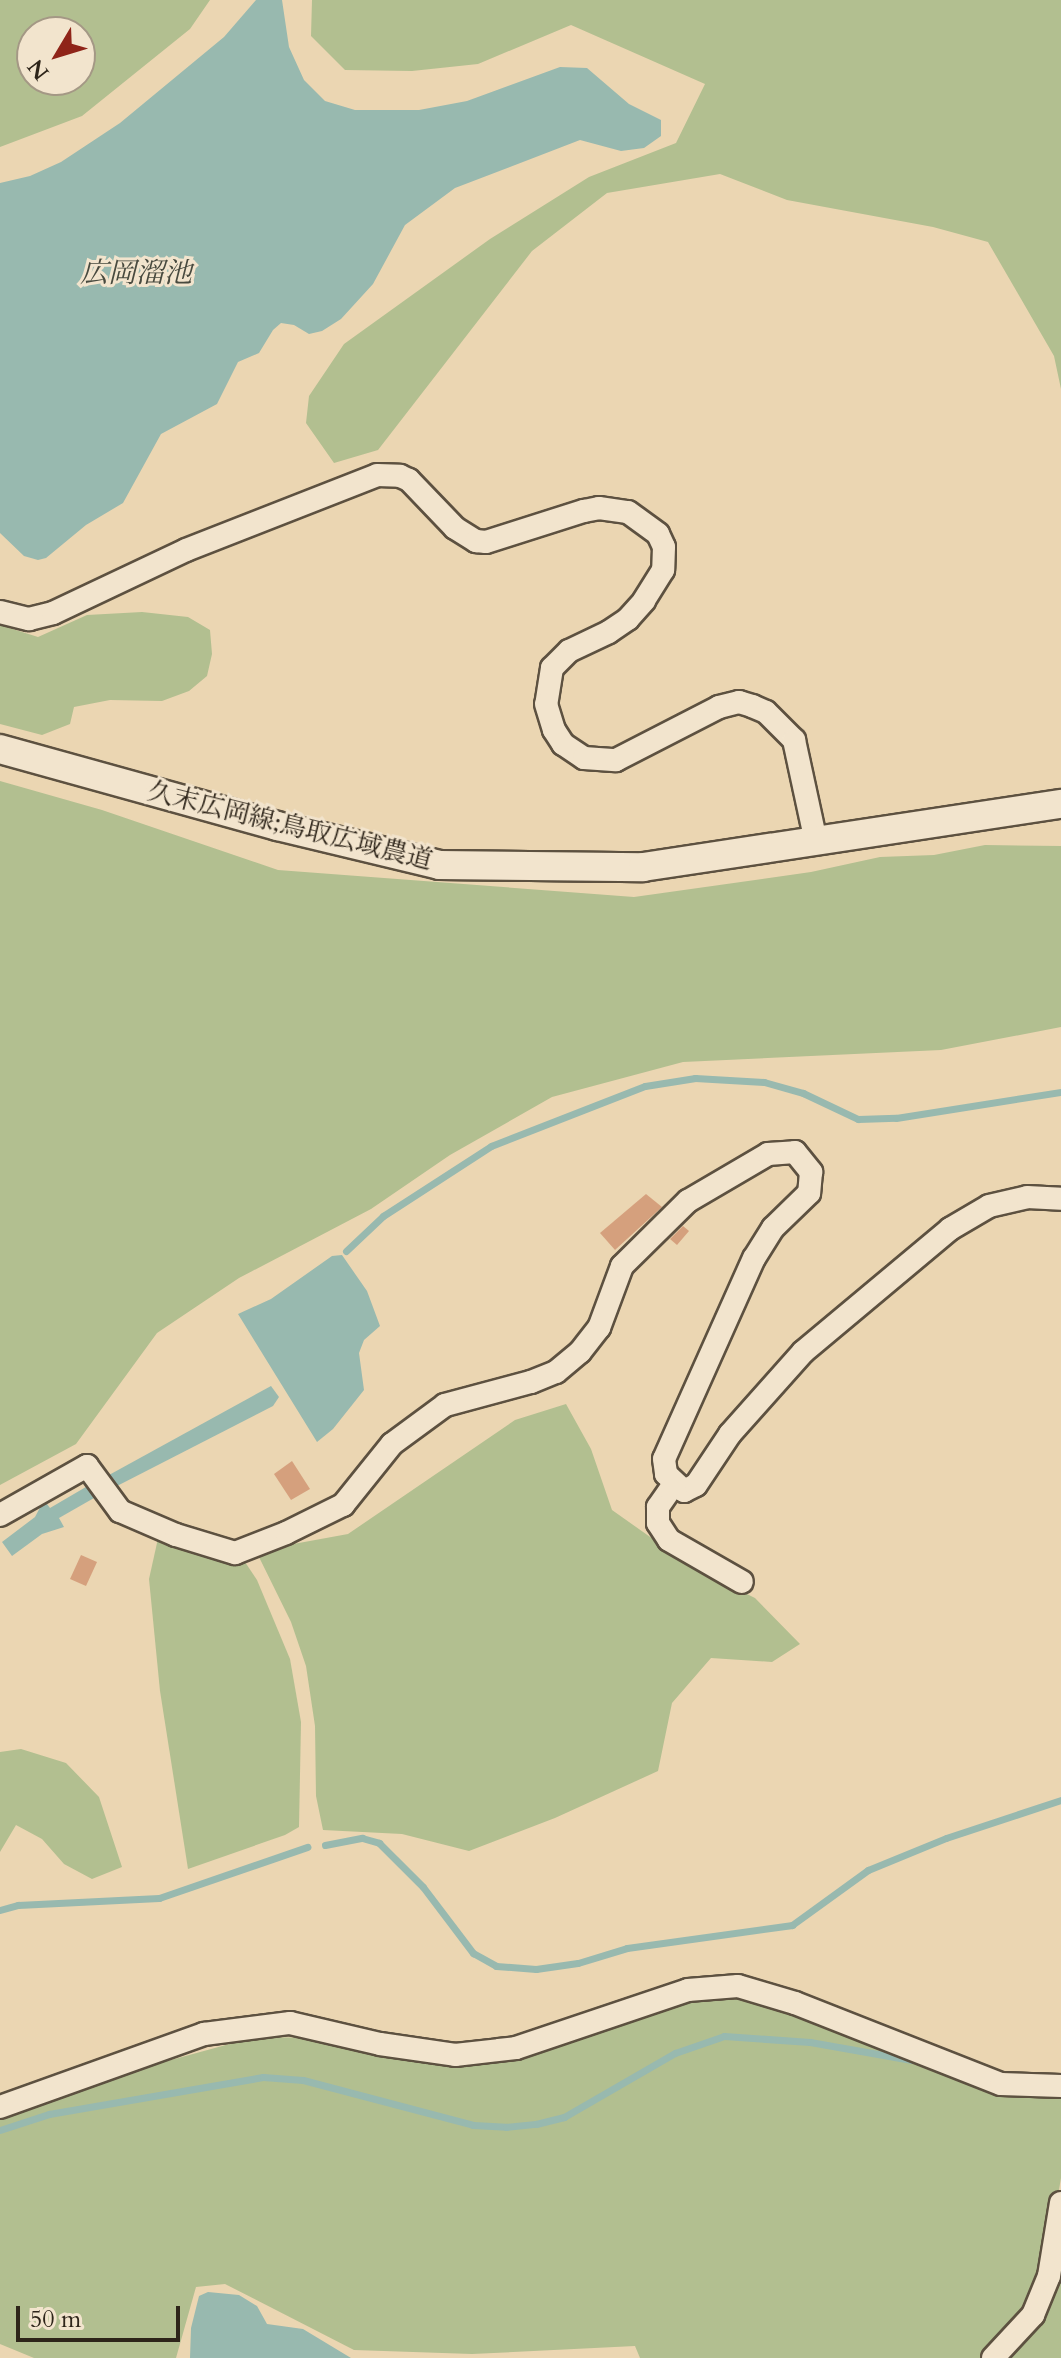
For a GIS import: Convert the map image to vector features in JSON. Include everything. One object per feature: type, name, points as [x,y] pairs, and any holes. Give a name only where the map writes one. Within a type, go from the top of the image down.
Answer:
[{"type":"street","points":[[0,612],[29,619],[53,613],[186,550],[377,475],[400,476],[409,480],[455,528],[476,541],[486,542],[599,508],[628,512],[658,534],[664,547],[663,570],[644,601],[628,619],[569,651],[552,668],[546,704],[554,730],[563,744],[584,758],[616,760],[719,707],[739,702],[752,706],[766,712],[794,740],[816,842]]},
{"type":"street","name":"久末広岡線;鳥取広域農道","points":[[0,749],[277,826],[439,865],[643,867],[1061,804]]},
{"type":"street","points":[[0,1515],[87,1466],[120,1511],[176,1535],[235,1553],[286,1533],[343,1505],[392,1444],[445,1405],[556,1372],[580,1352],[599,1328],[622,1266],[688,1201],[768,1154],[795,1152],[811,1172],[809,1193],[773,1228],[754,1258],[664,1459],[666,1474],[684,1491],[696,1485],[730,1434],[803,1352],[950,1229],[989,1206],[1027,1197],[1061,1199]]},
{"type":"street","points":[[674,1484],[658,1507],[658,1523],[669,1540],[742,1582]]},
{"type":"street","points":[[0,2107],[204,2034],[290,2023],[380,2044],[455,2055],[516,2048],[688,1990],[738,1986],[795,2003],[1001,2084],[1061,2086]]},
{"type":"street","points":[[993,2358],[1033,2315],[1049,2276],[1061,2203]]},
{"type":"green space","points":[[0,0],[210,0],[190,29],[82,116],[0,147]]},
{"type":"green space","points":[[312,0],[1061,0],[1061,389],[1054,356],[988,242],[933,227],[787,200],[720,174],[607,193],[532,251],[378,450],[334,463],[306,423],[309,396],[344,344],[490,239],[589,177],[676,143],[705,84],[571,25],[478,64],[412,71],[345,70],[311,36]]},
{"type":"green space","points":[[142,612],[188,617],[210,630],[212,654],[207,676],[189,691],[162,701],[110,700],[74,707],[70,724],[42,735],[0,724],[0,625],[38,637],[87,615]]},
{"type":"green space","points":[[0,781],[102,810],[278,870],[634,897],[811,872],[880,857],[934,855],[985,845],[1061,846],[1061,1027],[941,1050],[683,1062],[552,1097],[450,1155],[371,1209],[239,1278],[157,1333],[76,1444],[0,1485]]},
{"type":"green space","points":[[566,1404],[591,1449],[612,1510],[694,1568],[755,1598],[800,1644],[772,1662],[711,1658],[672,1703],[658,1771],[555,1818],[469,1851],[402,1834],[323,1830],[316,1796],[315,1726],[306,1666],[291,1622],[258,1555],[266,1549],[348,1534],[515,1420]]},
{"type":"green space","points":[[159,1534],[245,1562],[257,1580],[290,1659],[301,1722],[299,1827],[285,1835],[188,1869],[160,1691],[149,1579]]},
{"type":"green space","points":[[21,1749],[66,1763],[99,1797],[122,1867],[92,1879],[64,1864],[42,1839],[16,1825],[0,1852],[0,1752]]},
{"type":"green space","points":[[746,1997],[1061,2093],[1061,2178],[1046,2266],[1028,2307],[983,2358],[640,2358],[635,2346],[472,2354],[354,2350],[225,2284],[196,2287],[176,2358],[34,2358],[0,2344],[0,2117],[160,2063],[255,2037],[329,2038],[445,2063],[474,2065],[518,2058],[687,1999]]},
{"type":"green space","points":[[1061,2250],[1061,2358],[1003,2358]]},
{"type":"water","name":"広岡溜池","points":[[256,0],[282,0],[289,47],[304,80],[325,101],[355,110],[419,110],[467,101],[560,67],[587,68],[629,104],[661,120],[661,136],[644,148],[621,151],[580,140],[455,188],[405,225],[373,284],[341,319],[322,331],[309,334],[294,325],[281,323],[259,353],[238,362],[217,404],[161,434],[123,503],[86,525],[46,558],[38,560],[24,556],[0,533],[0,183],[30,176],[61,162],[120,123],[224,37]]},
{"type":"water","points":[[342,1255],[367,1291],[380,1326],[364,1340],[359,1353],[364,1390],[333,1429],[317,1442],[238,1314],[271,1299],[332,1256]]},
{"type":"water","points":[[271,1386],[279,1397],[273,1406],[117,1486],[109,1475]]},
{"type":"water","points":[[91,1484],[101,1494],[59,1518],[64,1527],[42,1534],[12,1556],[2,1542],[35,1517],[44,1500],[50,1508]]},
{"type":"water","points":[[208,2292],[239,2295],[257,2306],[267,2324],[303,2329],[351,2358],[190,2358],[191,2328],[199,2296]]},
{"type":"building","points":[[646,1194],[662,1207],[615,1250],[600,1233]]},
{"type":"building","points":[[683,1226],[689,1231],[677,1245],[670,1239]]},
{"type":"building","points":[[292,1461],[310,1489],[291,1500],[274,1474]]},
{"type":"building","points":[[81,1555],[97,1562],[86,1586],[70,1579]]},
{"type":"waterway","points":[[346,1251],[383,1216],[491,1146],[645,1086],[695,1078],[764,1082],[803,1093],[858,1119],[896,1118],[1061,1092]]},
{"type":"waterway","points":[[325,1845],[362,1838],[379,1843],[423,1887],[473,1953],[496,1966],[536,1969],[578,1963],[627,1948],[792,1925],[868,1870],[946,1838],[1061,1800]]},
{"type":"waterway","points":[[0,1910],[18,1905],[159,1898],[307,1847]]},
{"type":"waterway","points":[[0,2130],[49,2114],[263,2077],[303,2080],[473,2125],[506,2127],[536,2124],[564,2117],[675,2053],[724,2036],[810,2042],[911,2060]]}]
